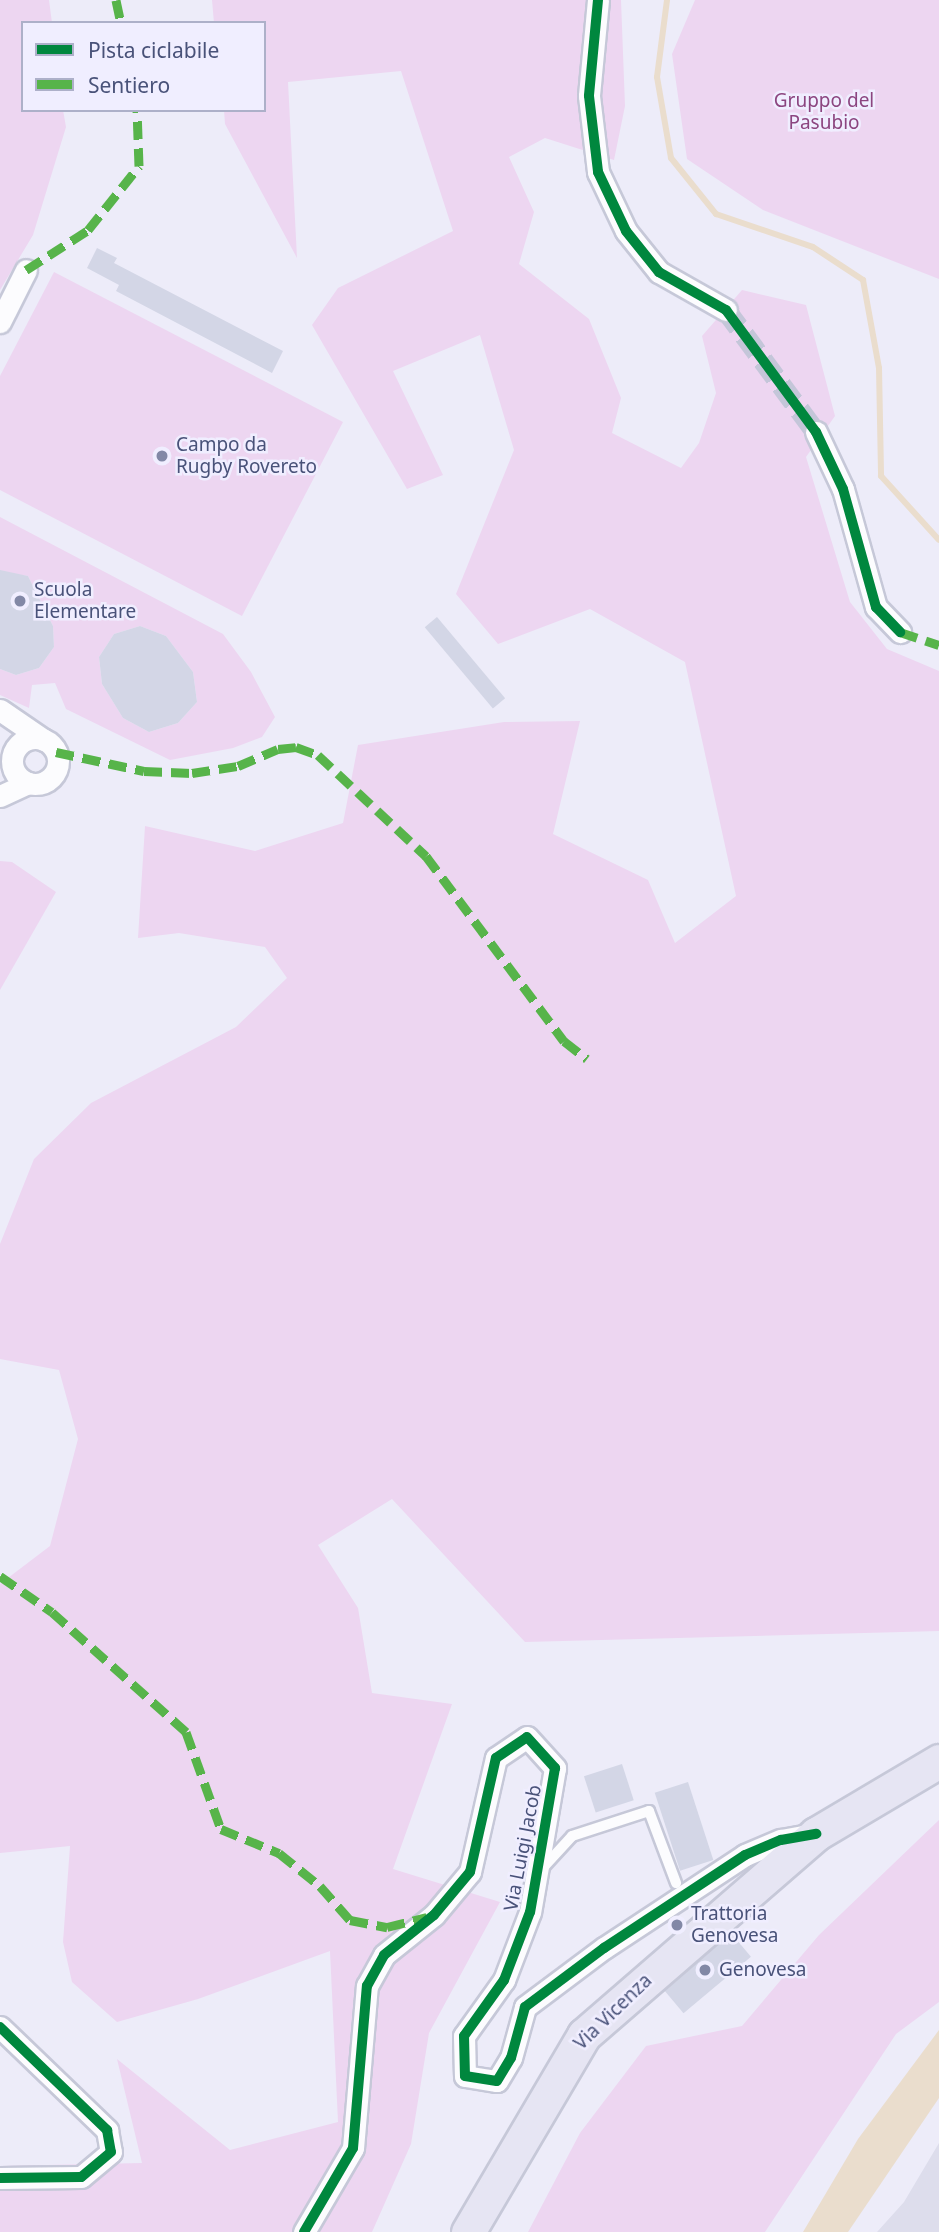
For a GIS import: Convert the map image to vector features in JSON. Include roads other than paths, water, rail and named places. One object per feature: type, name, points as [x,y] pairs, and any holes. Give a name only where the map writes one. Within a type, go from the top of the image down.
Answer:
[{"type":"main road","name":"Via Vicenza","points":[[468,2232],[584,2035],[816,1834],[939,1761]]},
{"type":"street","points":[[597,5],[589,96],[598,172],[626,231],[659,272],[726,310]]},
{"type":"street","points":[[0,322],[26,270]]},
{"type":"street","points":[[816,432],[844,489],[876,607],[900,632]]},
{"type":"street","points":[[0,710],[44,740],[56,752],[57,767],[43,783],[28,783],[0,796]]},
{"type":"street","points":[[28,783],[16,775],[12,753],[22,741],[44,740]]},
{"type":"street","name":"Via Luigi Jacob","points":[[304,2232],[353,2148],[367,1986],[384,1955],[433,1915],[470,1872],[496,1758],[527,1737],[555,1768],[540,1873],[520,1948],[504,1980],[464,2036],[464,2076],[497,2081],[511,2058],[525,2007],[604,1948],[745,1856],[781,1840],[816,1834]]},
{"type":"street","points":[[0,2027],[107,2130],[111,2152],[81,2177],[0,2178]]},
{"type":"lane","points":[[540,1873],[572,1836],[649,1811],[676,1883]]},
{"type":"waterway","points":[[667,0],[657,77],[671,158],[716,214],[813,247],[863,280],[879,368],[881,476],[939,540]]},
{"type":"tunnel","points":[[726,310],[816,432]]},
{"type":"place","name":"Campo da Rugby Rovereto","points":[[162,456]]},
{"type":"place","name":"Scuola Elementare","points":[[20,601]]},
{"type":"place","name":"Trattoria Genovesa","points":[[677,1925]]},
{"type":"place","name":"Genovesa","points":[[705,1970]]},
{"type":"park label","name":"Gruppo del Pasubio","points":[[824,112]]}]
